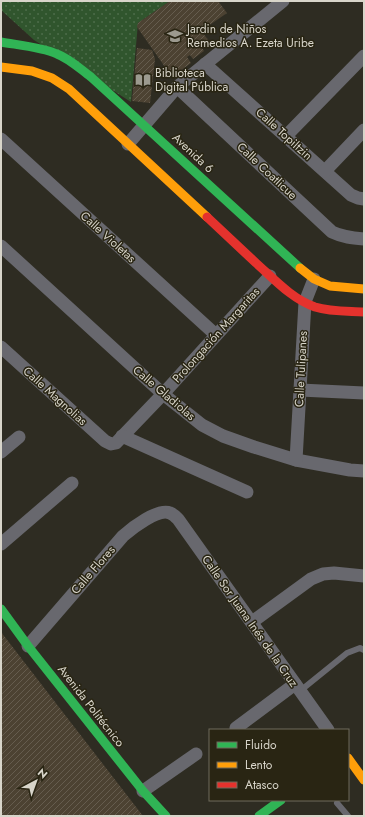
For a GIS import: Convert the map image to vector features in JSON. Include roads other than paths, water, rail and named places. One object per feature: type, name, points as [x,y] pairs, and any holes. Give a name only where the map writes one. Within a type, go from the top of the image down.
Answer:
[{"type":"street","points":[[128,144],[177,87],[283,1]]},
{"type":"street","name":"Avenida 6","points":[[1,42],[42,49],[56,53],[69,60],[91,77],[303,271],[314,279],[330,286],[364,289]]},
{"type":"street","points":[[286,136],[364,56]]},
{"type":"street","name":"Calle Topiltzin","points":[[206,64],[351,194],[358,198],[364,199]]},
{"type":"street","points":[[1,67],[32,71],[52,78],[68,89],[291,294],[305,302],[322,308],[364,312]]},
{"type":"street","name":"Calle Coatlicue","points":[[177,87],[332,232],[345,237],[364,239]]},
{"type":"street","points":[[325,171],[364,130]]},
{"type":"street","name":"Calle Violetas","points":[[1,139],[216,335]]},
{"type":"street","name":"Calle Gladiolas","points":[[1,246],[163,394],[202,424],[223,436],[296,460],[350,470],[364,471]]},
{"type":"street","name":"Prolongación Margaritas","points":[[111,444],[116,443],[163,394],[270,276]]},
{"type":"street","name":"Calle Tulipanes","points":[[296,460],[305,302],[314,279]]},
{"type":"street","name":"Calle Magnolias","points":[[1,347],[105,441],[111,444]]},
{"type":"street","points":[[300,390],[364,393]]},
{"type":"street","points":[[122,436],[246,492]]},
{"type":"street","points":[[1,452],[19,437]]},
{"type":"street","points":[[1,544],[72,483]]},
{"type":"street","name":"Calle Flores","points":[[28,646],[123,536],[137,524],[161,512],[170,513]]},
{"type":"street","name":"Calle Sor Juana Inés de la Cruz","points":[[170,513],[178,519],[327,729]]},
{"type":"street","points":[[252,622],[311,579],[323,574],[334,573],[364,576]]},
{"type":"street","name":"Avenida Politécnico","points":[[1,609],[28,646],[143,791],[166,816]]},
{"type":"street","points":[[236,728],[298,688]]},
{"type":"street","points":[[143,791],[196,754]]},
{"type":"street","points":[[349,759],[364,780]]},
{"type":"street","points":[[259,816],[280,801]]},
{"type":"lane","points":[[298,688],[347,653],[360,648],[364,650]]},
{"type":"lane","points":[[337,803],[348,816]]},
{"type":"place","name":"Jardin de Niños Remedios A. Ezeta Uribe","points":[[175,36]]},
{"type":"place","name":"Biblioteca Digital Pública","points":[[143,80]]}]
